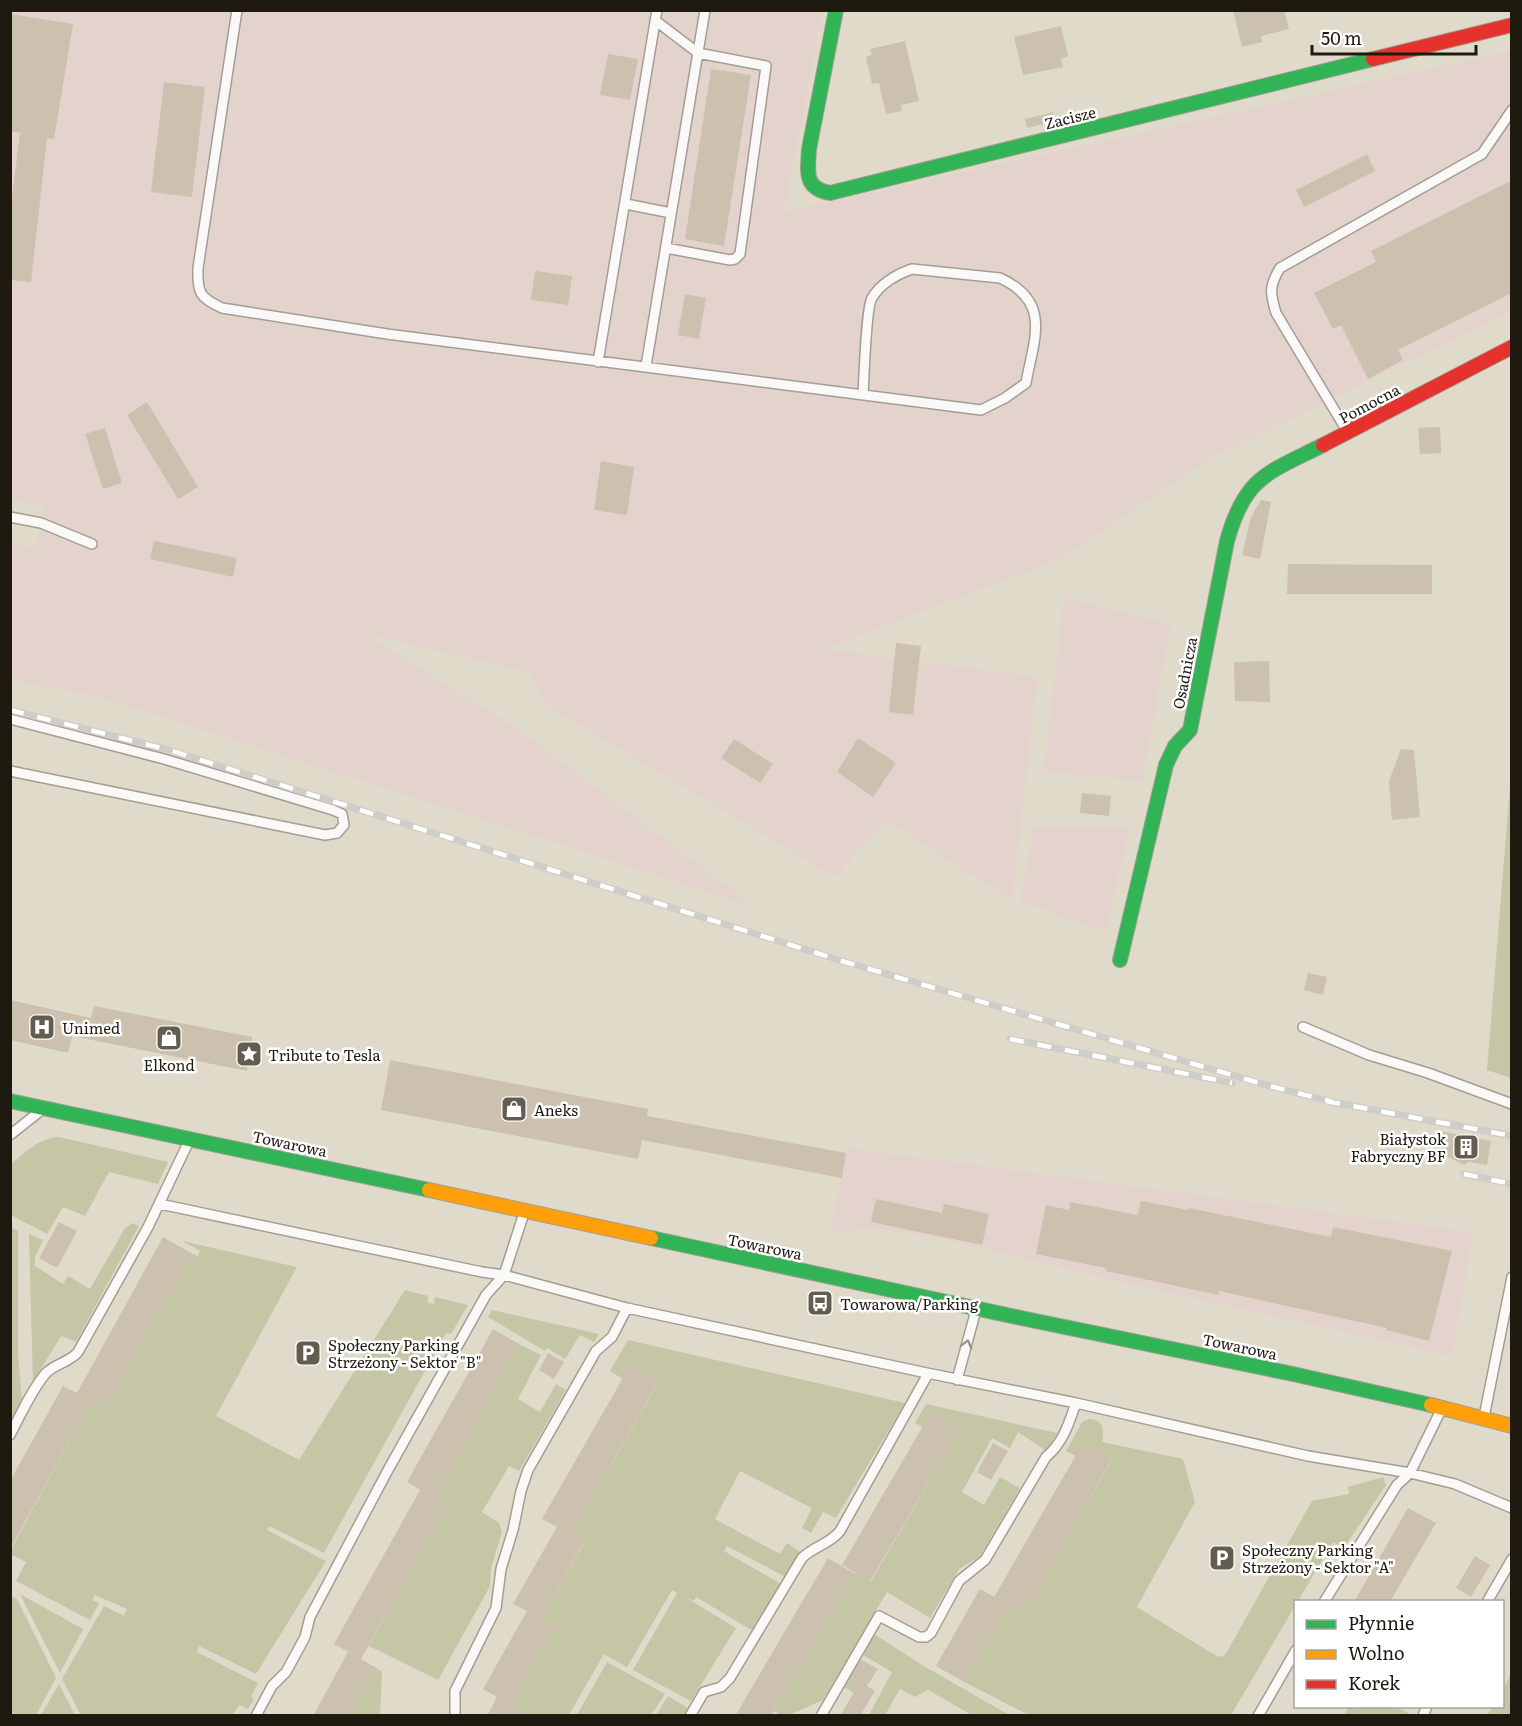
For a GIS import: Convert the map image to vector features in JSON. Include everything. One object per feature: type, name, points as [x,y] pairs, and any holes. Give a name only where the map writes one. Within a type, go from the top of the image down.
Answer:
[{"type":"street","name":"Zacisze","points":[[836,10],[808,166],[810,182],[816,190],[830,194],[1512,25]]},
{"type":"street","name":"Pomocna","points":[[1245,492],[1267,474],[1512,347]]},
{"type":"street","name":"Osadnicza","points":[[1120,960],[1166,765],[1175,746],[1190,730],[1227,541],[1235,512],[1245,492]]},
{"type":"street","name":"Towarowa","points":[[10,1101],[1293,1374],[1442,1407],[1512,1426]]},
{"type":"lane","points":[[237,10],[198,268],[197,285],[204,300],[222,308],[387,334],[981,411],[1005,398],[1026,382],[1037,320],[1028,298],[1013,284],[1000,278],[912,269],[899,273],[882,286],[870,300],[863,395]]},
{"type":"lane","points":[[598,362],[657,10]]},
{"type":"lane","points":[[646,366],[705,10]]},
{"type":"lane","points":[[656,21],[698,53],[766,66],[740,255],[730,260],[666,248]]},
{"type":"lane","points":[[1348,434],[1276,313],[1271,296],[1272,280],[1280,268],[1482,154],[1512,110]]},
{"type":"lane","points":[[626,204],[672,213]]},
{"type":"lane","points":[[10,517],[41,523],[92,544]]},
{"type":"lane","points":[[10,719],[164,759],[333,810],[342,814],[344,825],[337,833],[325,835],[10,771]]},
{"type":"lane","points":[[1303,1027],[1369,1055],[1428,1073],[1512,1104]]},
{"type":"lane","points":[[10,1135],[44,1108]]},
{"type":"lane","points":[[10,1435],[45,1374],[74,1357],[78,1352],[160,1204],[190,1139]]},
{"type":"lane","points":[[160,1204],[504,1275],[627,1308],[928,1374],[1076,1403],[1308,1456],[1410,1473],[1455,1484],[1512,1508]]},
{"type":"lane","points":[[256,1716],[272,1686],[282,1678],[301,1646],[308,1631],[310,1617],[486,1295],[504,1275],[525,1210]]},
{"type":"lane","points":[[1484,1419],[1512,1277]]},
{"type":"lane","points":[[455,1716],[455,1691],[496,1608],[501,1569],[528,1470],[596,1351],[612,1337],[627,1308]]},
{"type":"lane","points":[[957,1380],[976,1308]]},
{"type":"lane","points":[[690,1716],[704,1692],[726,1683],[734,1673],[802,1558],[813,1548],[833,1539],[840,1531],[928,1374]]},
{"type":"lane","points":[[821,1716],[879,1616],[919,1637],[926,1637],[932,1633],[959,1581],[985,1560],[1046,1457],[1055,1450],[1067,1430],[1076,1403]]},
{"type":"lane","points":[[1325,1600],[1397,1485],[1410,1473],[1433,1430],[1442,1407]]},
{"type":"lane","points":[[1488,1600],[1512,1559]]},
{"type":"lane","points":[[1258,1716],[1294,1653]]},
{"type":"shaded area","points":[[11,11],[823,11],[784,212],[1511,51],[1511,311],[1207,460],[1060,559],[823,649],[895,658],[896,643],[921,646],[919,662],[1037,677],[1012,901],[886,819],[835,877],[546,705],[528,672],[366,634],[516,727],[752,906],[97,696],[11,680],[10,544],[36,548],[44,506],[11,499]]},
{"type":"shaded area","points":[[1064,597],[1171,624],[1142,781],[1044,771]]},
{"type":"shaded area","points":[[1034,827],[1129,828],[1106,932],[1020,901]]},
{"type":"shaded area","points":[[847,1148],[1473,1232],[1452,1356],[933,1237],[869,1227],[830,1235]]},
{"type":"green space","points":[[1511,774],[1512,1078],[1487,1070]]},
{"type":"green space","points":[[59,1137],[168,1162],[158,1184],[109,1172],[85,1216],[63,1207],[47,1234],[11,1215],[11,1164],[39,1143]]},
{"type":"green space","points":[[133,1223],[139,1226],[76,1342],[61,1336],[33,1382],[29,1234],[43,1240],[35,1257],[35,1266],[63,1284],[68,1276],[90,1289],[125,1228]]},
{"type":"green space","points":[[11,1227],[18,1231],[18,1353],[22,1401],[11,1419],[10,1243],[13,1238]]},
{"type":"green space","points":[[182,1241],[297,1267],[216,1416],[299,1460],[405,1290],[428,1296],[428,1303],[434,1304],[435,1297],[468,1305],[451,1334],[446,1333],[324,1553],[269,1526],[267,1530],[326,1561],[256,1674],[199,1646],[197,1652],[258,1683],[251,1697],[254,1699],[248,1709],[239,1705],[232,1716],[81,1715],[62,1679],[104,1606],[135,1621],[124,1615],[127,1609],[95,1595],[92,1600],[99,1603],[90,1620],[16,1581],[26,1562],[11,1554],[11,1549],[92,1401],[105,1408],[191,1253],[198,1256],[200,1251]]},
{"type":"green space","points":[[492,1310],[599,1334],[594,1342],[580,1335],[565,1359],[547,1348],[545,1351],[488,1317]]},
{"type":"green space","points":[[628,1340],[905,1403],[836,1518],[823,1512],[811,1533],[802,1528],[812,1508],[740,1471],[715,1519],[780,1554],[787,1543],[800,1552],[786,1577],[727,1546],[724,1551],[781,1584],[753,1631],[696,1597],[694,1601],[685,1597],[736,1628],[691,1701],[633,1670],[677,1593],[672,1590],[627,1667],[604,1654],[569,1715],[524,1715],[525,1712],[511,1704],[541,1619],[584,1543],[571,1535],[659,1381],[631,1364],[623,1379],[610,1371]]},
{"type":"green space","points":[[519,1344],[541,1355],[518,1399],[540,1412],[556,1384],[566,1390],[519,1471],[509,1466],[482,1512],[499,1523],[502,1532],[491,1568],[490,1586],[438,1680],[369,1646],[447,1505],[434,1497]]},
{"type":"green space","points":[[926,1404],[1057,1433],[1046,1451],[1018,1432],[1010,1448],[992,1438],[962,1492],[984,1505],[1000,1477],[1020,1488],[980,1556],[959,1569],[930,1618],[887,1592],[823,1700],[789,1715],[781,1715],[774,1711],[855,1573],[871,1581],[960,1430],[931,1413],[923,1427],[915,1423]]},
{"type":"green space","points":[[1089,1419],[1100,1423],[1103,1433],[1102,1442],[1183,1459],[1195,1502],[1137,1607],[1218,1657],[1225,1655],[1312,1501],[1349,1494],[1348,1487],[1383,1477],[1386,1485],[1344,1548],[1333,1542],[1299,1600],[1294,1600],[1294,1608],[1231,1715],[1029,1715],[964,1682],[1008,1605],[1023,1613],[1112,1460],[1084,1443],[1076,1456],[1066,1451],[1082,1422]]},
{"type":"green space","points":[[20,1594],[83,1629],[60,1673]]},
{"type":"green space","points":[[10,1596],[17,1599],[56,1678],[36,1715],[17,1715],[11,1712]]},
{"type":"green space","points":[[874,1634],[922,1665],[1009,1715],[972,1715],[928,1690],[915,1697],[900,1689],[885,1715],[869,1715],[892,1672],[863,1655]]},
{"type":"green space","points":[[860,1659],[862,1660],[852,1677],[860,1682],[854,1693],[844,1687]]},
{"type":"green space","points":[[607,1662],[665,1694],[651,1715],[577,1715]]},
{"type":"green space","points":[[375,1667],[382,1672],[380,1715],[348,1715]]},
{"type":"green space","points":[[1511,1674],[1511,1715],[1487,1715],[1492,1708],[1504,1708],[1504,1687]]},
{"type":"green space","points":[[59,1684],[75,1715],[41,1715]]},
{"type":"green space","points":[[668,1696],[688,1708],[684,1715],[656,1715]]},
{"type":"green space","points":[[1349,1708],[1398,1708],[1412,1715],[1344,1715]]},
{"type":"building","points":[[1233,10],[1284,10],[1289,29],[1261,36],[1262,42],[1242,47]]},
{"type":"building","points":[[10,14],[73,24],[54,139],[47,138],[31,282],[10,280],[10,214],[20,133],[10,131]]},
{"type":"building","points":[[1061,26],[1068,56],[1061,59],[1063,67],[1023,75],[1014,37]]},
{"type":"building","points":[[905,41],[919,101],[901,105],[902,111],[886,114],[879,83],[872,84],[866,57],[872,55],[870,49]]},
{"type":"building","points":[[608,54],[638,59],[630,100],[600,95]]},
{"type":"building","points":[[711,69],[751,75],[724,246],[685,239]]},
{"type":"building","points":[[164,82],[205,87],[192,197],[151,192]]},
{"type":"building","points":[[1053,112],[1056,121],[1027,128],[1025,119]]},
{"type":"building","points":[[1367,154],[1375,171],[1304,207],[1296,190]]},
{"type":"building","points":[[1512,180],[1512,293],[1398,350],[1403,360],[1368,379],[1341,325],[1333,329],[1314,293],[1376,262],[1371,251]]},
{"type":"building","points":[[535,271],[572,276],[568,305],[531,300]]},
{"type":"building","points":[[685,294],[706,298],[699,339],[678,335]]},
{"type":"building","points":[[147,402],[198,487],[178,499],[127,415]]},
{"type":"building","points":[[1440,427],[1441,453],[1420,454],[1418,428]]},
{"type":"building","points":[[105,428],[122,483],[103,489],[85,434]]},
{"type":"building","points":[[601,461],[634,467],[627,515],[594,510]]},
{"type":"building","points":[[1261,500],[1271,502],[1260,559],[1242,555],[1251,517]]},
{"type":"building","points":[[154,541],[237,558],[233,577],[150,559]]},
{"type":"building","points":[[1288,564],[1432,565],[1432,594],[1287,594]]},
{"type":"building","points":[[896,643],[921,646],[913,715],[889,712]]},
{"type":"building","points":[[1269,661],[1270,702],[1235,701],[1234,662]]},
{"type":"building","points":[[858,738],[896,763],[873,797],[837,772]]},
{"type":"building","points":[[734,739],[773,764],[760,783],[721,758]]},
{"type":"building","points":[[1401,749],[1414,750],[1420,817],[1392,820],[1389,781]]},
{"type":"building","points":[[1082,793],[1111,796],[1109,816],[1080,813]]},
{"type":"building","points":[[1308,973],[1327,977],[1323,995],[1304,990]]},
{"type":"building","name":"Elkond","points":[[10,1000],[91,1018],[94,1006],[252,1037],[247,1071],[72,1036],[68,1053],[10,1040]]},
{"type":"building","name":"Aneks","points":[[390,1060],[648,1109],[647,1116],[846,1153],[842,1178],[642,1140],[638,1159],[381,1110]]},
{"type":"building","name":"Białystok Fabryczny BF","points":[[1440,1131],[1491,1141],[1487,1165],[1469,1162],[1464,1165],[1440,1156],[1440,1153],[1436,1152]]},
{"type":"building","points":[[876,1199],[942,1213],[944,1204],[989,1214],[982,1245],[871,1222]]},
{"type":"building","points":[[1141,1201],[1188,1210],[1189,1208],[1331,1237],[1333,1227],[1452,1251],[1429,1341],[1386,1330],[1387,1328],[1219,1291],[1219,1295],[1036,1254],[1046,1205],[1069,1210],[1070,1202],[1138,1215]]},
{"type":"building","points":[[59,1222],[77,1231],[57,1268],[39,1258]]},
{"type":"building","points":[[163,1237],[191,1253],[105,1408],[92,1401],[10,1549],[10,1481],[63,1386],[77,1393]]},
{"type":"building","points":[[493,1329],[519,1344],[434,1497],[448,1505],[361,1659],[334,1644],[420,1490],[424,1492],[407,1482]]},
{"type":"building","points":[[548,1353],[564,1362],[554,1379],[539,1370]]},
{"type":"building","points":[[631,1364],[659,1380],[571,1535],[584,1542],[541,1619],[555,1627],[511,1704],[532,1716],[487,1716],[497,1697],[483,1689],[527,1611],[513,1604],[557,1527],[542,1519]]},
{"type":"building","points":[[931,1412],[960,1430],[870,1581],[842,1565]]},
{"type":"building","points":[[993,1443],[1008,1451],[991,1480],[977,1472]]},
{"type":"building","points":[[1083,1443],[1112,1459],[1023,1614],[1008,1605],[964,1682],[936,1666],[980,1589],[994,1597]]},
{"type":"building","points":[[1408,1508],[1436,1523],[1391,1600],[1355,1600]]},
{"type":"building","points":[[1475,1556],[1490,1565],[1471,1597],[1456,1588]]},
{"type":"building","points":[[828,1558],[855,1574],[771,1716],[735,1716]]},
{"type":"building","points":[[348,1652],[375,1667],[348,1716],[313,1716]]},
{"type":"building","points":[[862,1660],[878,1669],[867,1686],[875,1691],[860,1716],[840,1716],[860,1682],[852,1677]]},
{"type":"railway","points":[[10,710],[169,750],[842,961],[1266,1085],[1333,1102]]},
{"type":"railway","points":[[1010,1039],[1232,1083]]},
{"type":"railway","points":[[1326,1101],[1512,1136]]},
{"type":"railway","points":[[1464,1174],[1512,1184]]},
{"type":"traffic: fast","points":[[836,10],[808,164],[811,183],[821,191],[830,193],[1373,59]]},
{"type":"traffic: fast","points":[[1120,960],[1166,765],[1175,746],[1190,730],[1227,541],[1234,519],[1251,489],[1261,479],[1323,445]]},
{"type":"traffic: fast","points":[[10,1101],[429,1190]]},
{"type":"traffic: fast","points":[[651,1238],[1431,1405]]},
{"type":"traffic: slow","points":[[429,1190],[651,1238]]},
{"type":"traffic: slow","points":[[1431,1405],[1512,1426]]},
{"type":"traffic: jam","points":[[1373,59],[1512,25]]},
{"type":"traffic: jam","points":[[1323,445],[1512,347]]},
{"type":"place","name":"Unimed","points":[[42,1027]]},
{"type":"place","name":"Elkond","points":[[169,1038]]},
{"type":"place","name":"Tribute to Tesla","points":[[249,1054]]},
{"type":"place","name":"Aneks","points":[[514,1109]]},
{"type":"place","name":"Białystok Fabryczny BF","points":[[1466,1147]]},
{"type":"place","name":"Towarowa/Parking","points":[[820,1303]]},
{"type":"place","name":"Społeczny Parking Strzeżony - Sektor \"B\"","points":[[308,1353]]},
{"type":"place","name":"Społeczny Parking Strzeżony - Sektor \"A\"","points":[[1222,1558]]}]
